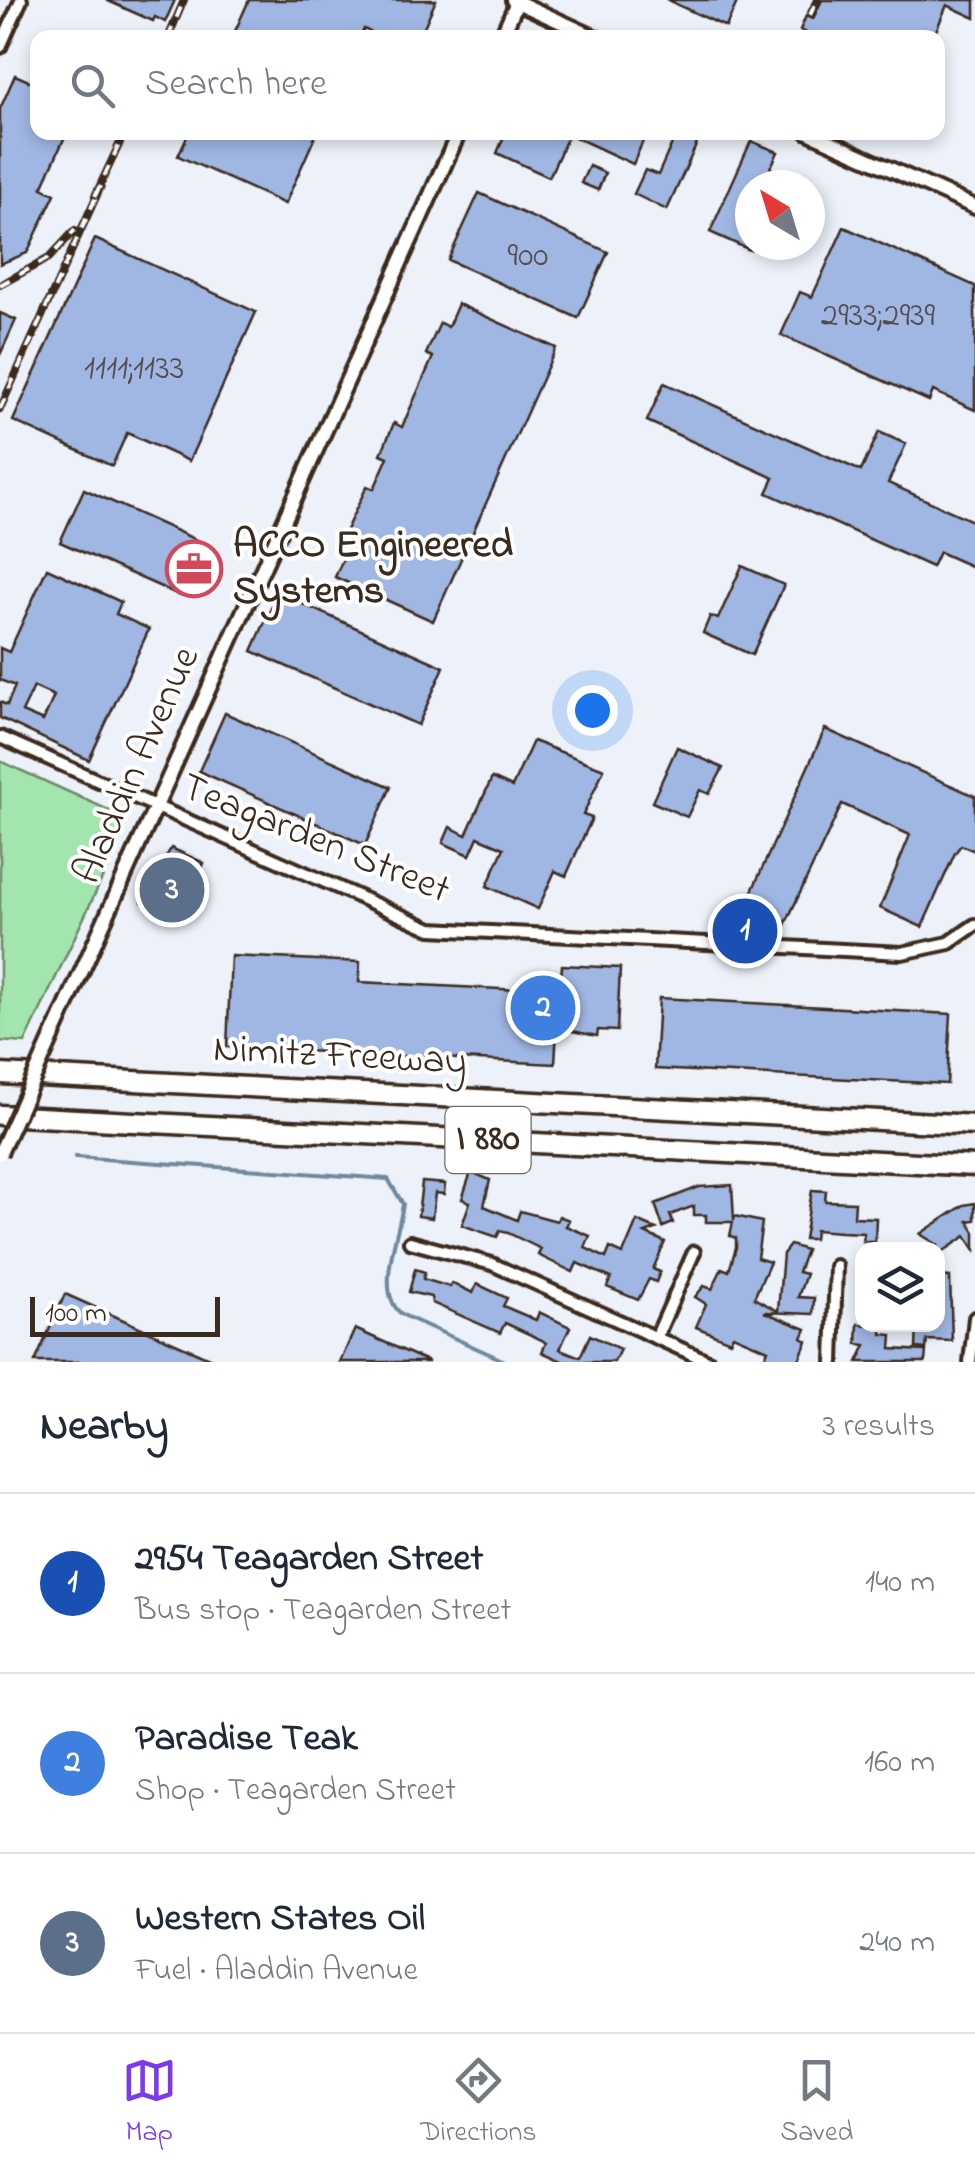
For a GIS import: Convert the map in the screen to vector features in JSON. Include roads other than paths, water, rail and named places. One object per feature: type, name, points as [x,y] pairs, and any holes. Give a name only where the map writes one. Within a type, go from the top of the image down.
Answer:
[{"type":"highway","name":"Nimitz Freeway","points":[[0,1074],[975,1125]]},
{"type":"highway","name":"Nimitz Freeway","points":[[0,1115],[975,1166]]},
{"type":"street","points":[[0,46],[21,0]]},
{"type":"street","points":[[505,30],[516,1],[579,30]]},
{"type":"street","name":"Aladdin Avenue","points":[[0,1153],[455,140]]},
{"type":"street","points":[[826,140],[975,207]]},
{"type":"street","name":"Teagarden Street","points":[[0,737],[432,928],[902,954],[949,942],[975,925]]},
{"type":"street","points":[[410,1242],[473,1256],[710,1362]]},
{"type":"street","points":[[656,1338],[694,1252]]},
{"type":"street","points":[[833,1362],[836,1266]]},
{"type":"street","points":[[970,1362],[975,1318]]},
{"type":"waterway","points":[[75,1157],[388,1179],[403,1204],[390,1263],[394,1305],[403,1315],[507,1362]]},
{"type":"railway","points":[[171,30],[184,0]]},
{"type":"railway","points":[[810,15],[817,0]]},
{"type":"railway","points":[[95,196],[121,140]]},
{"type":"railway","points":[[0,409],[101,186]]},
{"type":"railway","points":[[0,285],[49,258],[75,230]]},
{"type":"place","name":"ACCO Engineered Systems","points":[[194,569]]},
{"type":"place","name":"Western States Oil","points":[[172,890]]},
{"type":"place","name":"2954 Teagarden Street","points":[[745,931]]},
{"type":"place","name":"Paradise Teak","points":[[543,1008]]}]
